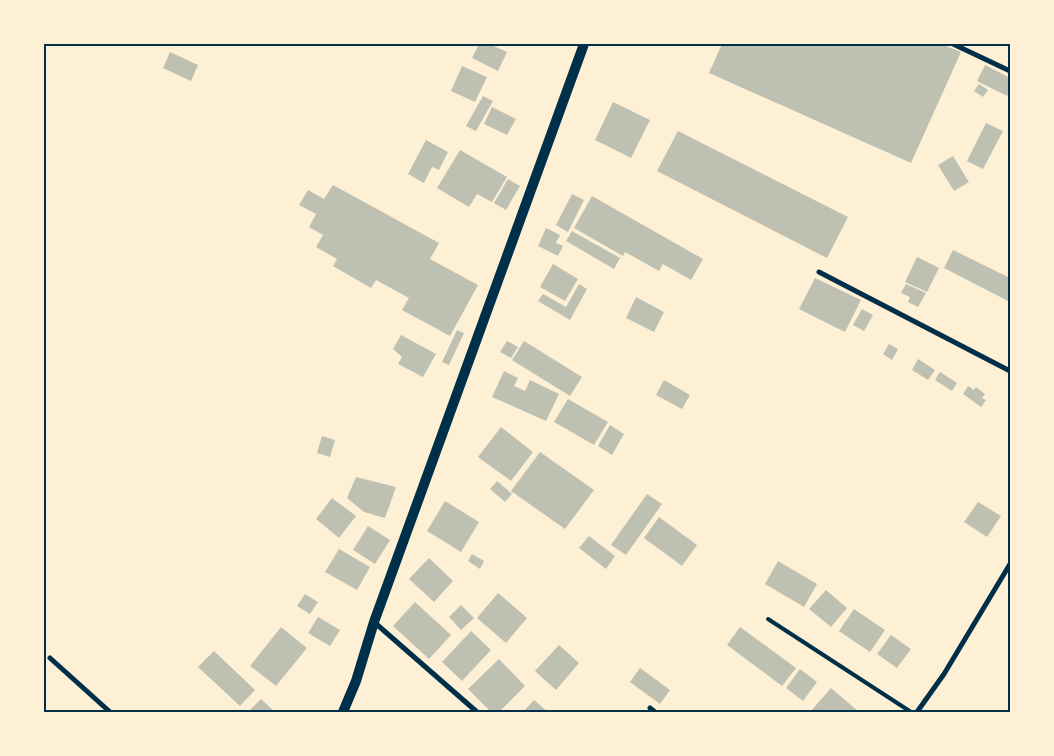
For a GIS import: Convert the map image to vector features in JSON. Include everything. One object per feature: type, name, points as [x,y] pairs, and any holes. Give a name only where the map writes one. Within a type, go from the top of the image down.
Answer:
[{"type":"main road","points":[[343,712],[356,681],[374,622],[584,44]]},
{"type":"street","points":[[953,44],[1010,71]]},
{"type":"street","points":[[819,272],[1010,372]]},
{"type":"street","points":[[917,712],[944,674],[1010,564]]},
{"type":"street","points":[[374,622],[477,712]]},
{"type":"street","points":[[50,658],[110,712]]},
{"type":"street","points":[[650,708],[655,712]]},
{"type":"lane","points":[[768,618],[911,712]]},
{"type":"building","points":[[479,44],[489,44],[507,52],[498,71],[472,58]]},
{"type":"building","points":[[722,44],[941,44],[961,52],[911,163],[709,73]]},
{"type":"building","points":[[170,52],[198,65],[191,81],[163,68]]},
{"type":"building","points":[[985,65],[1010,78],[1010,90],[1007,96],[977,81]]},
{"type":"building","points":[[462,66],[487,77],[475,102],[451,91]]},
{"type":"building","points":[[979,84],[988,90],[983,97],[974,91]]},
{"type":"building","points":[[483,96],[493,101],[476,131],[466,126]]},
{"type":"building","points":[[613,102],[650,120],[631,158],[595,140]]},
{"type":"building","points":[[492,107],[516,119],[507,135],[484,124]]},
{"type":"building","points":[[986,123],[1003,131],[983,169],[967,161]]},
{"type":"building","points":[[678,131],[848,217],[827,258],[657,171]]},
{"type":"building","points":[[426,140],[448,152],[439,170],[432,167],[424,183],[408,174]]},
{"type":"building","points":[[460,150],[507,177],[492,202],[477,194],[469,207],[437,188]]},
{"type":"building","points":[[953,156],[969,182],[954,191],[938,165]]},
{"type":"building","points":[[508,179],[520,186],[506,210],[494,203]]},
{"type":"building","points":[[333,185],[439,243],[430,259],[478,285],[450,336],[402,310],[409,298],[376,280],[371,288],[333,266],[337,259],[316,247],[323,235],[309,227],[316,214],[299,205],[308,190],[324,199]]},
{"type":"building","points":[[572,194],[584,200],[568,232],[556,225]]},
{"type":"building","points":[[592,196],[703,259],[691,280],[663,264],[659,271],[625,252],[623,256],[574,228]]},
{"type":"building","points":[[546,228],[560,235],[556,243],[563,246],[558,256],[538,246]]},
{"type":"building","points":[[572,231],[620,258],[614,269],[566,241]]},
{"type":"building","points":[[953,250],[1010,278],[1010,302],[944,268]]},
{"type":"building","points":[[917,257],[939,268],[927,292],[905,282]]},
{"type":"building","points":[[553,264],[578,279],[565,301],[540,287]]},
{"type":"building","points":[[815,278],[861,300],[845,332],[799,309]]},
{"type":"building","points":[[579,284],[587,289],[570,320],[538,301],[543,294],[566,307]]},
{"type":"building","points":[[906,284],[926,293],[918,307],[908,302],[910,297],[901,293]]},
{"type":"building","points":[[636,297],[664,312],[654,332],[626,318]]},
{"type":"building","points":[[862,309],[873,315],[864,331],[853,325]]},
{"type":"building","points":[[457,330],[464,333],[449,365],[442,362]]},
{"type":"building","points":[[401,335],[436,354],[423,377],[398,364],[402,357],[393,349]]},
{"type":"building","points":[[507,341],[518,347],[511,358],[500,352]]},
{"type":"building","points":[[524,341],[582,377],[570,396],[512,360]]},
{"type":"building","points":[[889,344],[898,349],[892,360],[883,354]]},
{"type":"building","points":[[918,359],[935,370],[928,380],[912,370]]},
{"type":"building","points":[[504,371],[518,378],[514,386],[525,391],[530,380],[559,394],[546,421],[492,397]]},
{"type":"building","points":[[940,372],[957,383],[952,391],[935,380]]},
{"type":"building","points":[[664,380],[690,395],[682,409],[656,395]]},
{"type":"building","points":[[968,386],[974,390],[976,387],[985,394],[982,398],[986,400],[981,407],[963,394]]},
{"type":"building","points":[[568,399],[608,422],[594,445],[554,422]]},
{"type":"building","points":[[610,425],[624,434],[612,455],[598,446]]},
{"type":"building","points":[[501,427],[533,452],[511,481],[478,457]]},
{"type":"building","points":[[322,436],[335,440],[330,457],[317,453]]},
{"type":"building","points":[[540,452],[594,490],[565,529],[511,491]]},
{"type":"building","points":[[356,477],[396,487],[385,518],[364,512],[347,498]]},
{"type":"building","points":[[497,481],[512,494],[505,502],[490,489]]},
{"type":"building","points":[[647,494],[662,504],[626,555],[611,545]]},
{"type":"building","points":[[332,498],[356,516],[339,538],[316,519]]},
{"type":"building","points":[[445,501],[479,522],[461,552],[427,531]]},
{"type":"building","points":[[978,502],[1001,516],[987,537],[964,522]]},
{"type":"building","points":[[659,517],[697,545],[682,566],[644,538]]},
{"type":"building","points":[[368,526],[390,540],[375,564],[353,550]]},
{"type":"building","points":[[589,536],[615,556],[606,569],[579,548]]},
{"type":"building","points":[[339,549],[370,567],[357,590],[325,572]]},
{"type":"building","points":[[472,554],[484,561],[480,569],[468,561]]},
{"type":"building","points":[[429,558],[453,581],[434,602],[409,579]]},
{"type":"building","points":[[778,561],[817,584],[804,607],[765,584]]},
{"type":"building","points":[[826,590],[847,608],[831,627],[809,609]]},
{"type":"building","points":[[498,593],[527,618],[506,643],[477,618]]},
{"type":"building","points":[[305,594],[318,602],[310,614],[297,606]]},
{"type":"building","points":[[415,602],[451,635],[429,659],[393,626]]},
{"type":"building","points":[[461,605],[474,618],[461,630],[449,617]]},
{"type":"building","points":[[854,609],[885,630],[870,652],[839,631]]},
{"type":"building","points":[[318,617],[340,630],[330,646],[308,633]]},
{"type":"building","points":[[281,627],[307,648],[276,686],[250,666]]},
{"type":"building","points":[[740,627],[796,668],[782,686],[727,645]]},
{"type":"building","points":[[471,631],[491,650],[462,681],[442,662]]},
{"type":"building","points":[[891,635],[911,649],[897,668],[877,654]]},
{"type":"building","points":[[559,645],[579,663],[556,690],[535,671]]},
{"type":"building","points":[[214,651],[255,690],[240,706],[198,667]]},
{"type":"building","points":[[499,659],[525,686],[499,712],[491,712],[468,689]]},
{"type":"building","points":[[640,668],[670,690],[660,704],[630,682]]},
{"type":"building","points":[[800,669],[817,682],[803,701],[786,688]]},
{"type":"building","points":[[831,688],[859,712],[810,712]]},
{"type":"building","points":[[261,699],[275,712],[248,712]]},
{"type":"building","points":[[534,700],[548,712],[523,712]]}]
